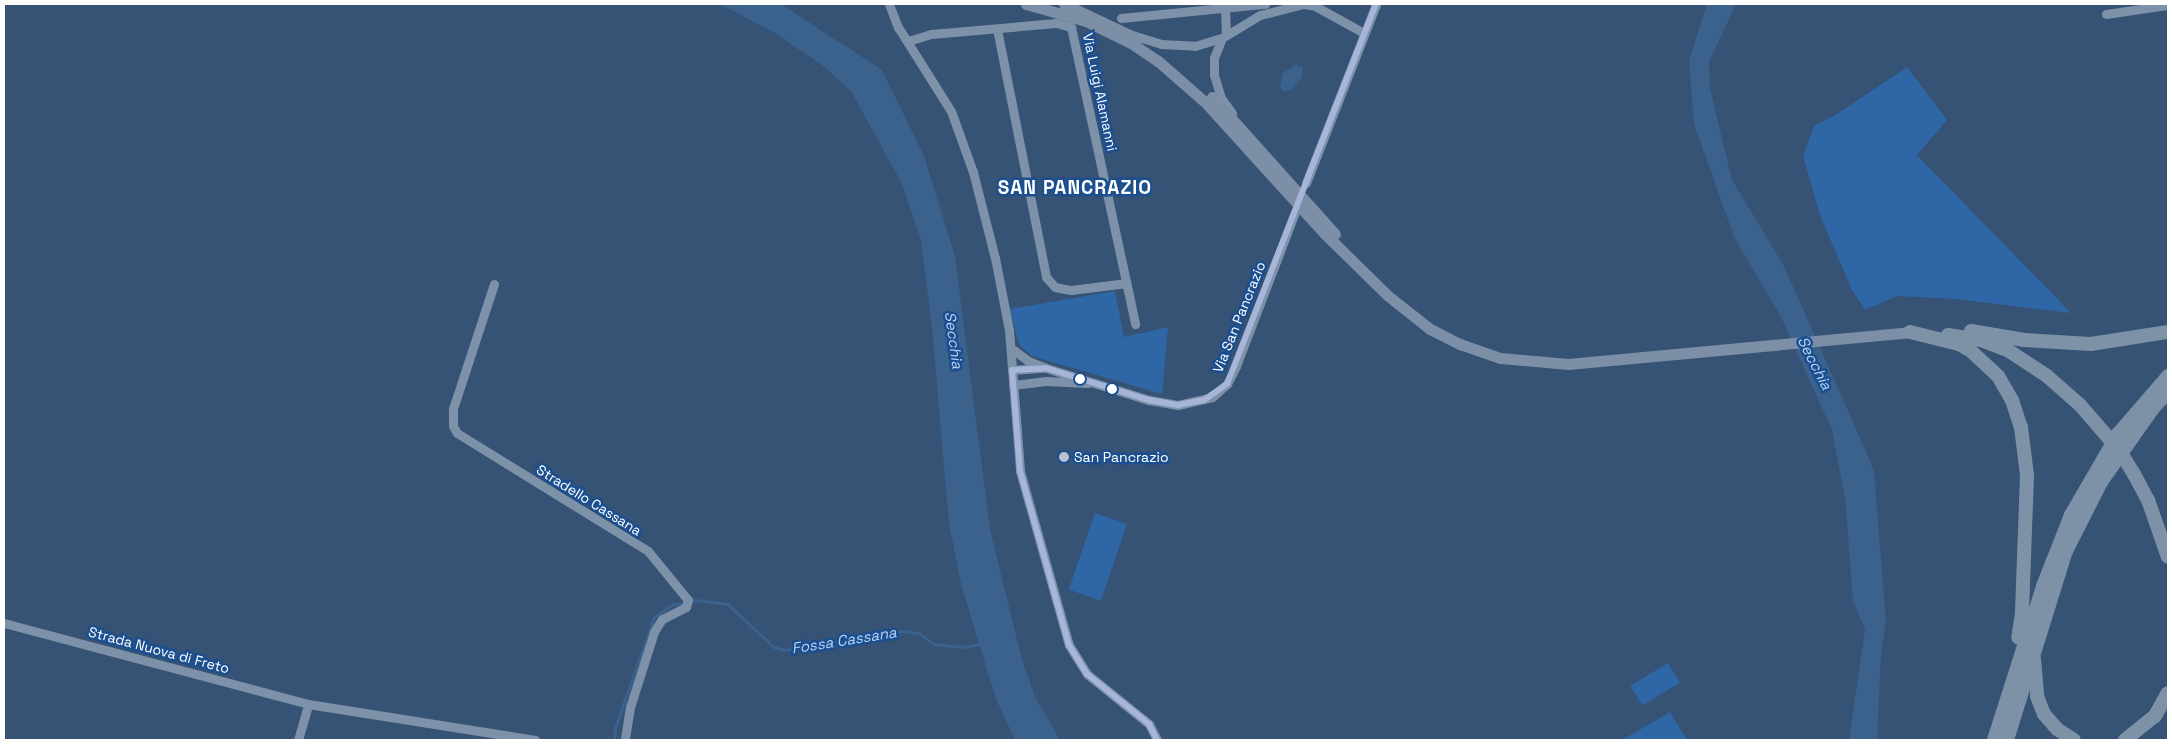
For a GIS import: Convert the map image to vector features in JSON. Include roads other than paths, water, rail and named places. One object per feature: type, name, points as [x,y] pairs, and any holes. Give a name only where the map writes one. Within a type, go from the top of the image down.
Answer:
[{"type":"highway","points":[[1910,332],[1957,330],[2056,342],[2091,344],[2168,332]]},
{"type":"highway","points":[[1910,332],[1981,340],[2023,359],[2064,389],[2120,451],[2148,500],[2168,557]]},
{"type":"highway","points":[[1910,332],[1959,344],[1980,358],[1998,376],[2012,400],[2021,427],[2027,475],[2026,542],[2022,614],[2014,672]]},
{"type":"highway","points":[[1994,740],[2014,672],[2090,478],[2114,441],[2168,376]]},
{"type":"highway","points":[[2007,740],[2061,549],[2101,482],[2147,416],[2168,392]]},
{"type":"highway","points":[[2036,639],[2037,696],[2044,714],[2057,729],[2074,740]]},
{"type":"highway","points":[[2125,740],[2155,716],[2168,694]]},
{"type":"main road","points":[[1026,4],[1086,21],[1131,42],[1158,61],[1206,103],[1324,233],[1403,309],[1430,329],[1460,344],[1520,362],[1593,362],[1910,332]]},
{"type":"main road","points":[[1064,4],[1131,34],[1188,77],[1243,130],[1331,228],[1352,258]]},
{"type":"street","points":[[1121,18],[1265,4]]},
{"type":"street","points":[[1131,34],[1179,47],[1206,44],[1260,15],[1304,4],[1315,6],[1362,32]]},
{"type":"street","points":[[1306,183],[1362,32],[1376,4]]},
{"type":"street","points":[[2106,14],[2168,5]]},
{"type":"street","points":[[892,6],[908,41],[938,87],[962,139],[996,258],[1011,348],[1020,472],[1069,645],[1087,674],[1149,724],[1157,740]]},
{"type":"street","points":[[1225,8],[1224,36],[1214,58],[1217,87],[1243,130]]},
{"type":"street","name":"Via Luigi Alamanni","points":[[908,41],[931,34],[1062,24],[1074,32],[1135,324]]},
{"type":"street","points":[[997,29],[1046,277],[1055,287],[1071,290],[1127,283]]},
{"type":"street","name":"Via San Pancrazio","points":[[1011,348],[1028,361],[1046,368],[1072,374],[1094,384],[1148,400],[1178,404],[1204,400],[1219,391],[1236,366],[1295,212]]},
{"type":"street","name":"Stradello Cassana","points":[[494,284],[453,409],[453,426],[457,433],[648,551],[688,600],[689,604],[667,615],[654,632],[630,706],[626,740]]},
{"type":"street","name":"Via San Pancrazio","points":[[1012,370],[1046,368]]},
{"type":"street","name":"Via San Pancrazio","points":[[1013,385],[1046,381],[1094,384]]},
{"type":"street","name":"Strada Nuova di Freto","points":[[4,623],[308,704],[535,740]]},
{"type":"street","points":[[298,740],[308,704]]},
{"type":"water","name":"Secchia","points":[[720,4],[781,4],[882,70],[924,156],[955,256],[990,529],[1021,656],[1035,697],[1060,740],[1015,740],[996,699],[962,588],[949,524],[932,328],[921,240],[901,182],[851,91],[823,66],[775,33]]},
{"type":"water","name":"Secchia","points":[[1707,4],[1736,4],[1709,62],[1710,88],[1732,180],[1784,266],[1874,470],[1886,623],[1881,653],[1877,740],[1849,740],[1865,630],[1853,600],[1845,498],[1832,430],[1781,317],[1734,237],[1694,124],[1689,61]]},
{"type":"water","points":[[1295,65],[1303,67],[1302,77],[1293,89],[1284,92],[1280,87],[1283,73]]},
{"type":"waterway","name":"Fossa Cassana","points":[[614,740],[615,728],[654,617],[672,605],[696,600],[728,604],[774,647],[785,650],[904,631],[919,633],[934,644],[963,647],[980,644]]},
{"type":"place","name":"San Pancrazio","points":[[1064,457]]},
{"type":"district","name":"SAN PANCRAZIO","points":[[1075,188]]}]
